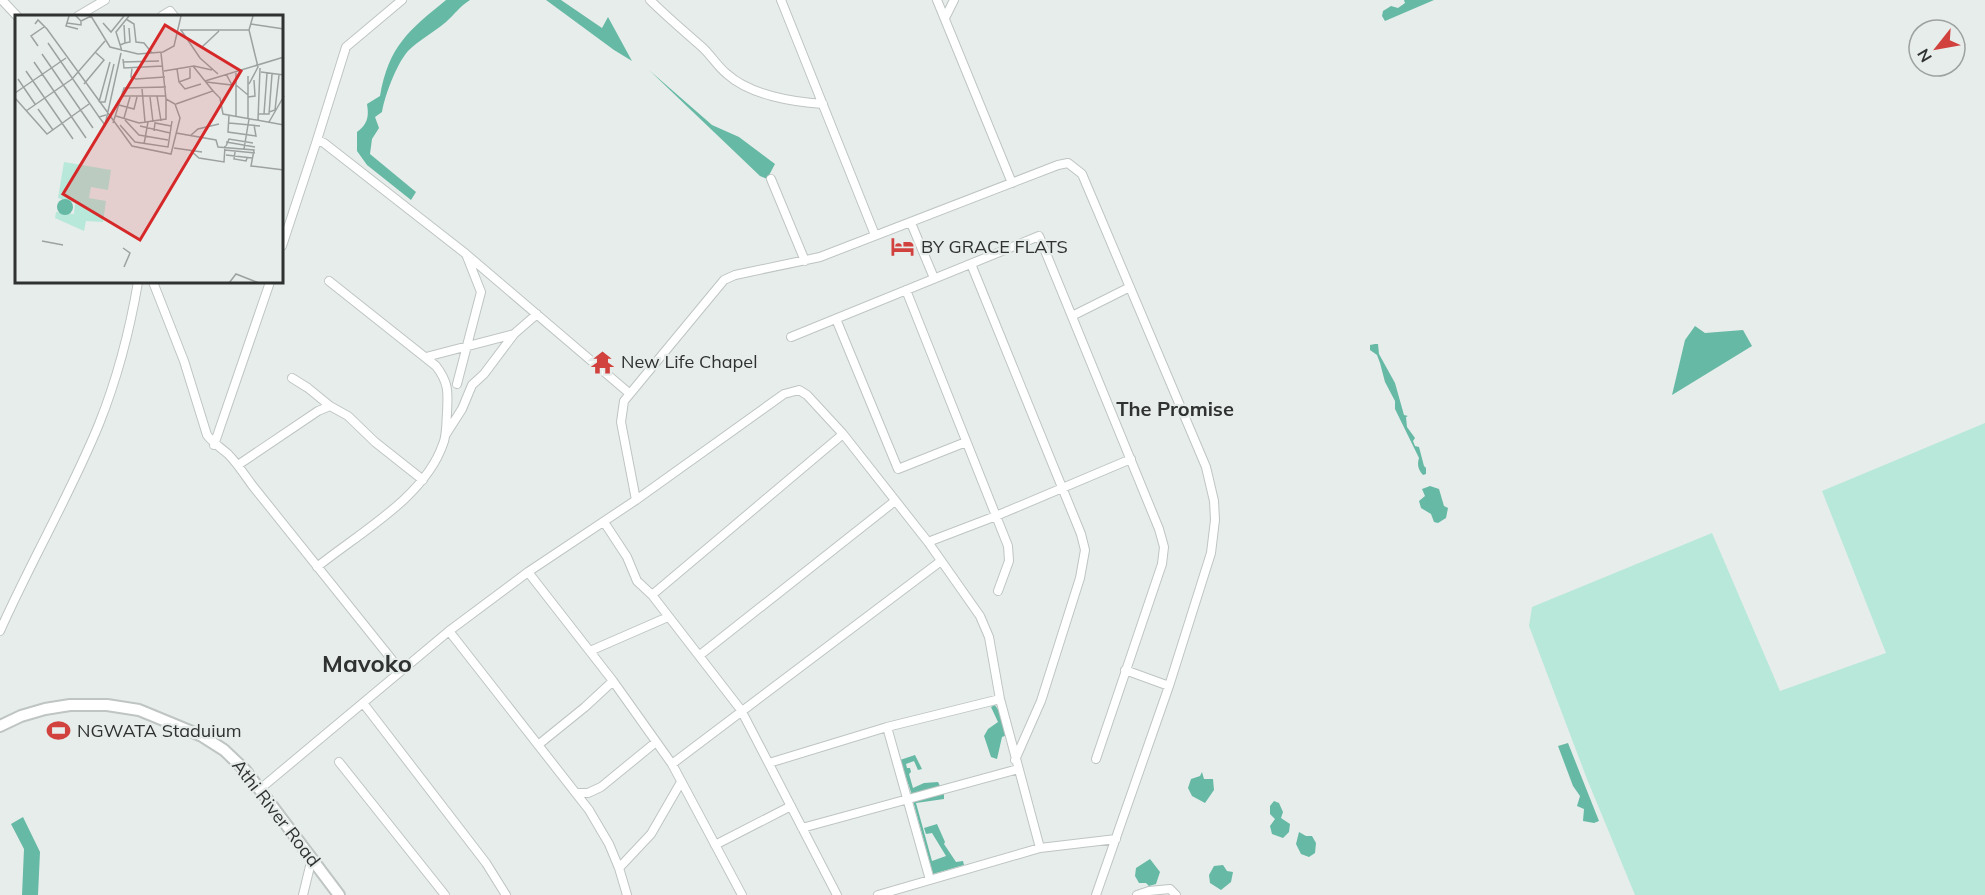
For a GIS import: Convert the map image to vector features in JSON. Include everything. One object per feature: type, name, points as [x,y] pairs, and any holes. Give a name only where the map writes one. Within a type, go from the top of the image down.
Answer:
[{"type":"main road","name":"Athi River Road","points":[[0,726],[29,714],[70,705],[107,705],[139,710],[202,736],[224,750],[245,770],[339,895]]},
{"type":"street","points":[[2,0],[16,15]]},
{"type":"street","points":[[80,15],[105,0]]},
{"type":"street","points":[[284,239],[318,140],[346,47],[402,0]]},
{"type":"street","points":[[650,0],[703,48],[727,75],[748,87],[793,102],[823,104]]},
{"type":"street","points":[[781,0],[875,235]]},
{"type":"street","points":[[938,0],[1012,183]]},
{"type":"street","points":[[945,18],[954,0]]},
{"type":"street","points":[[318,140],[466,254],[629,393]]},
{"type":"street","points":[[636,500],[621,422],[624,401],[724,280],[735,274],[805,261],[829,254],[1058,165],[1068,163],[1074,166],[1082,174],[1206,467],[1214,501],[1215,520],[1211,553],[1169,686],[1096,895]]},
{"type":"street","points":[[771,179],[805,261]]},
{"type":"street","points":[[911,223],[934,278]]},
{"type":"street","points":[[792,337],[1039,236],[1162,537],[1164,556],[1096,759]]},
{"type":"street","points":[[457,384],[481,292],[466,254]]},
{"type":"street","points":[[970,264],[1084,542],[1085,550],[1083,568],[1041,701],[1015,760]]},
{"type":"street","points":[[317,567],[393,508],[423,480],[434,465],[444,442],[447,397],[446,380],[436,366],[329,280]]},
{"type":"street","points":[[0,631],[25,575],[65,501],[100,422],[117,371],[138,284]]},
{"type":"street","points":[[154,284],[183,361],[202,423],[214,445],[238,465],[401,671]]},
{"type":"street","points":[[214,445],[269,284]]},
{"type":"street","points":[[1072,316],[1130,287]]},
{"type":"street","points":[[906,290],[1008,546],[1007,569],[998,591]]},
{"type":"street","points":[[445,436],[462,409],[470,389],[514,334],[537,314]]},
{"type":"street","points":[[836,319],[898,470],[966,442]]},
{"type":"street","points":[[426,357],[514,334]]},
{"type":"street","points":[[292,378],[330,406],[348,416],[375,442],[423,480]]},
{"type":"street","points":[[446,380],[470,389]]},
{"type":"street","points":[[260,789],[448,632],[528,572],[636,500],[784,394],[799,390],[807,395],[843,434],[975,606],[989,637],[1000,699],[1040,848]]},
{"type":"street","points":[[238,465],[318,411],[330,406]]},
{"type":"street","points":[[652,595],[843,434]]},
{"type":"street","points":[[928,542],[1131,459]]},
{"type":"street","points":[[700,655],[895,501]]},
{"type":"street","points":[[604,522],[627,557],[638,581],[700,655],[741,710],[837,895]]},
{"type":"street","points":[[672,764],[941,561]]},
{"type":"street","points":[[528,572],[613,681],[672,764],[742,895]]},
{"type":"street","points":[[590,651],[668,617]]},
{"type":"street","points":[[448,632],[577,793],[609,844],[627,895]]},
{"type":"street","points":[[1125,670],[1169,686]]},
{"type":"street","points":[[538,745],[613,681]]},
{"type":"street","points":[[769,763],[887,728],[1000,699]]},
{"type":"street","points":[[363,703],[486,863],[506,895]]},
{"type":"street","points":[[887,728],[930,880]]},
{"type":"street","points":[[577,793],[588,793],[601,787],[656,742]]},
{"type":"street","points":[[339,762],[445,895]]},
{"type":"street","points":[[802,828],[1018,769]]},
{"type":"street","points":[[619,868],[655,829],[681,782]]},
{"type":"street","points":[[716,845],[791,806]]},
{"type":"street","points":[[878,895],[1040,848],[1116,838]]},
{"type":"street","points":[[303,895],[312,858]]},
{"type":"street","points":[[1137,895],[1170,889],[1176,895]]},
{"type":"green space","points":[[446,0],[470,0],[408,51],[392,80],[382,112],[375,117],[379,128],[372,139],[370,154],[416,192],[411,200],[367,165],[357,151],[357,132],[367,120],[367,104],[380,96],[389,64],[402,41]]},
{"type":"green space","points":[[546,0],[561,0],[602,28],[608,17],[632,61],[614,50]]},
{"type":"green space","points":[[1404,0],[1434,0],[1385,21],[1382,16],[1383,11],[1391,6],[1398,8],[1405,3]]},
{"type":"green space","points":[[649,70],[712,125],[739,137],[775,164],[767,179],[760,176]]},
{"type":"green space","points":[[1695,326],[1705,333],[1743,330],[1752,346],[1672,395],[1685,340]]},
{"type":"green space","points":[[1378,344],[1379,354],[1395,383],[1404,415],[1408,416],[1406,417],[1407,427],[1415,438],[1413,441],[1415,446],[1419,447],[1426,474],[1423,475],[1419,469],[1419,458],[1395,409],[1395,401],[1385,382],[1377,355],[1370,350],[1370,345]]},
{"type":"green space","points":[[1985,423],[1985,895],[1635,895],[1587,779],[1529,626],[1532,607],[1712,533],[1780,691],[1886,653],[1822,491]]},
{"type":"green space","points":[[1430,486],[1439,489],[1444,506],[1448,508],[1446,518],[1438,523],[1434,522],[1431,514],[1421,508],[1419,501],[1425,496],[1422,489]]},
{"type":"green space","points":[[995,705],[1002,716],[1007,735],[1002,737],[997,759],[991,757],[984,736],[988,729],[998,722],[991,707]]},
{"type":"green space","points":[[1568,743],[1599,821],[1594,823],[1583,821],[1584,809],[1577,806],[1580,796],[1573,786],[1558,746]]},
{"type":"green space","points":[[915,755],[922,769],[918,770],[914,761],[906,764],[907,768],[910,768],[909,774],[913,788],[924,783],[938,782],[940,786],[912,795],[900,760]]},
{"type":"green space","points":[[1202,772],[1204,779],[1213,779],[1214,790],[1205,803],[1192,796],[1188,788],[1191,779],[1200,776]]},
{"type":"green space","points":[[944,792],[944,799],[916,803],[932,861],[946,856],[932,833],[926,834],[924,828],[937,824],[944,844],[956,862],[963,861],[964,865],[933,874],[913,801]]},
{"type":"green space","points":[[1274,801],[1279,803],[1283,812],[1281,818],[1290,824],[1289,832],[1283,838],[1272,834],[1270,826],[1275,819],[1270,814],[1270,806]]},
{"type":"green space","points":[[23,817],[40,852],[38,895],[22,895],[24,849],[11,824]]},
{"type":"green space","points":[[1299,832],[1312,836],[1316,843],[1315,853],[1309,857],[1301,854],[1296,844]]},
{"type":"green space","points":[[1150,859],[1160,872],[1156,884],[1149,886],[1146,883],[1139,883],[1135,876],[1136,868]]},
{"type":"green space","points":[[1223,865],[1227,871],[1233,872],[1231,882],[1221,890],[1210,883],[1209,875],[1214,866]]},
{"type":"place","name":"BY GRACE FLATS","points":[[903,247]]},
{"type":"place","name":"New Life Chapel","points":[[603,362]]},
{"type":"place","name":"NGWATA Staduium","points":[[59,731]]},
{"type":"district","name":"The Promise","points":[[1175,409]]},
{"type":"district","name":"Mavoko","points":[[367,664]]}]
